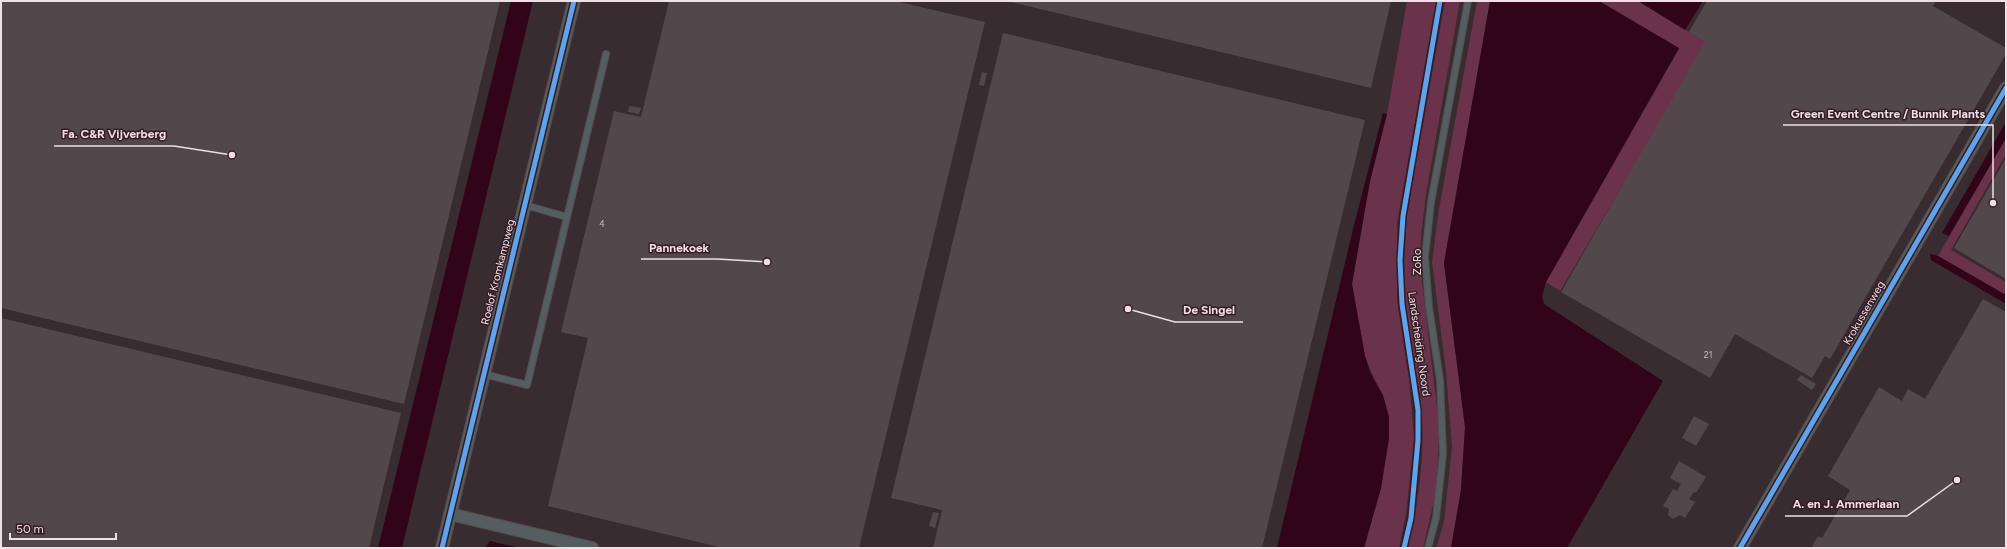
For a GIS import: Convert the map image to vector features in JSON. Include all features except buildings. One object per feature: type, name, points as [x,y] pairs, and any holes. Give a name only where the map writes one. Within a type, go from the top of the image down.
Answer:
[{"type":"street","name":"Roelof Kromkampweg","points":[[442,548],[574,1]]},
{"type":"street","name":"Krokussenweg","points":[[1740,548],[2006,88]]},
{"type":"street","points":[[450,514],[592,548]]},
{"type":"lane","name":"ZoRo","points":[[1428,548],[1436,518],[1443,454],[1440,380],[1429,307],[1425,258],[1431,202],[1468,1]]},
{"type":"lane","points":[[484,374],[527,385],[606,54]]},
{"type":"lane","points":[[525,205],[567,217]]},
{"type":"shaded area","points":[[511,1],[533,1],[402,548],[378,548]]},
{"type":"shaded area","points":[[1407,1],[1436,1],[1397,223],[1397,301],[1409,379],[1414,438],[1406,514],[1399,548],[1364,548],[1381,488],[1389,438],[1389,417],[1365,356],[1352,284],[1370,181],[1387,114]]},
{"type":"shaded area","points":[[1445,1],[1460,1],[1426,194],[1421,236],[1420,265],[1439,425],[1437,488],[1423,548],[1408,548],[1420,484],[1423,434],[1421,403],[1408,330],[1404,289],[1406,226]]},
{"type":"shaded area","points":[[1477,1],[1490,1],[1444,263],[1465,427],[1461,490],[1451,548],[1436,548],[1444,522],[1452,447],[1446,371],[1432,262],[1439,209]]},
{"type":"shaded area","points":[[1490,1],[1599,1],[1679,48],[1546,282],[1542,296],[1544,304],[1663,381],[1567,548],[1451,548],[1461,490],[1465,427],[1444,263]]},
{"type":"shaded area","points":[[1599,1],[1638,1],[1707,43],[1560,291],[1546,282],[1679,49]]},
{"type":"shaded area","points":[[1638,1],[1703,1],[1685,30]]},
{"type":"shaded area","points":[[1383,113],[1387,114],[1370,181],[1352,284],[1365,356],[1370,372],[1383,395],[1389,417],[1389,438],[1381,488],[1364,548],[1277,548],[1353,229]]},
{"type":"shaded area","points":[[2006,122],[2006,138],[1949,236],[1942,233]]},
{"type":"shaded area","points":[[2006,138],[2006,154],[1951,250],[2006,282],[2006,295],[1938,256]]},
{"type":"shaded area","points":[[1930,254],[1938,256],[2006,295],[2006,304],[1931,260]]},
{"type":"shaded area","points":[[490,541],[520,548],[485,548]]},
{"type":"cycle path","points":[[442,548],[574,1]]},
{"type":"cycle path","name":"Landscheiding Noord","points":[[1404,548],[1411,518],[1418,440],[1418,410],[1402,304],[1400,260],[1403,216],[1440,1]]},
{"type":"cycle path","points":[[1740,548],[2006,88]]},
{"type":"place","name":"Fa. C&R Vijverberg","points":[[232,155]]},
{"type":"place","name":"Green Event Centre / Bunnik Plants","points":[[1993,203]]},
{"type":"place","name":"Pannekoek","points":[[767,262]]},
{"type":"place","name":"De Singel","points":[[1128,309]]},
{"type":"place","name":"A. en J. Ammerlaan","points":[[1957,480]]}]
